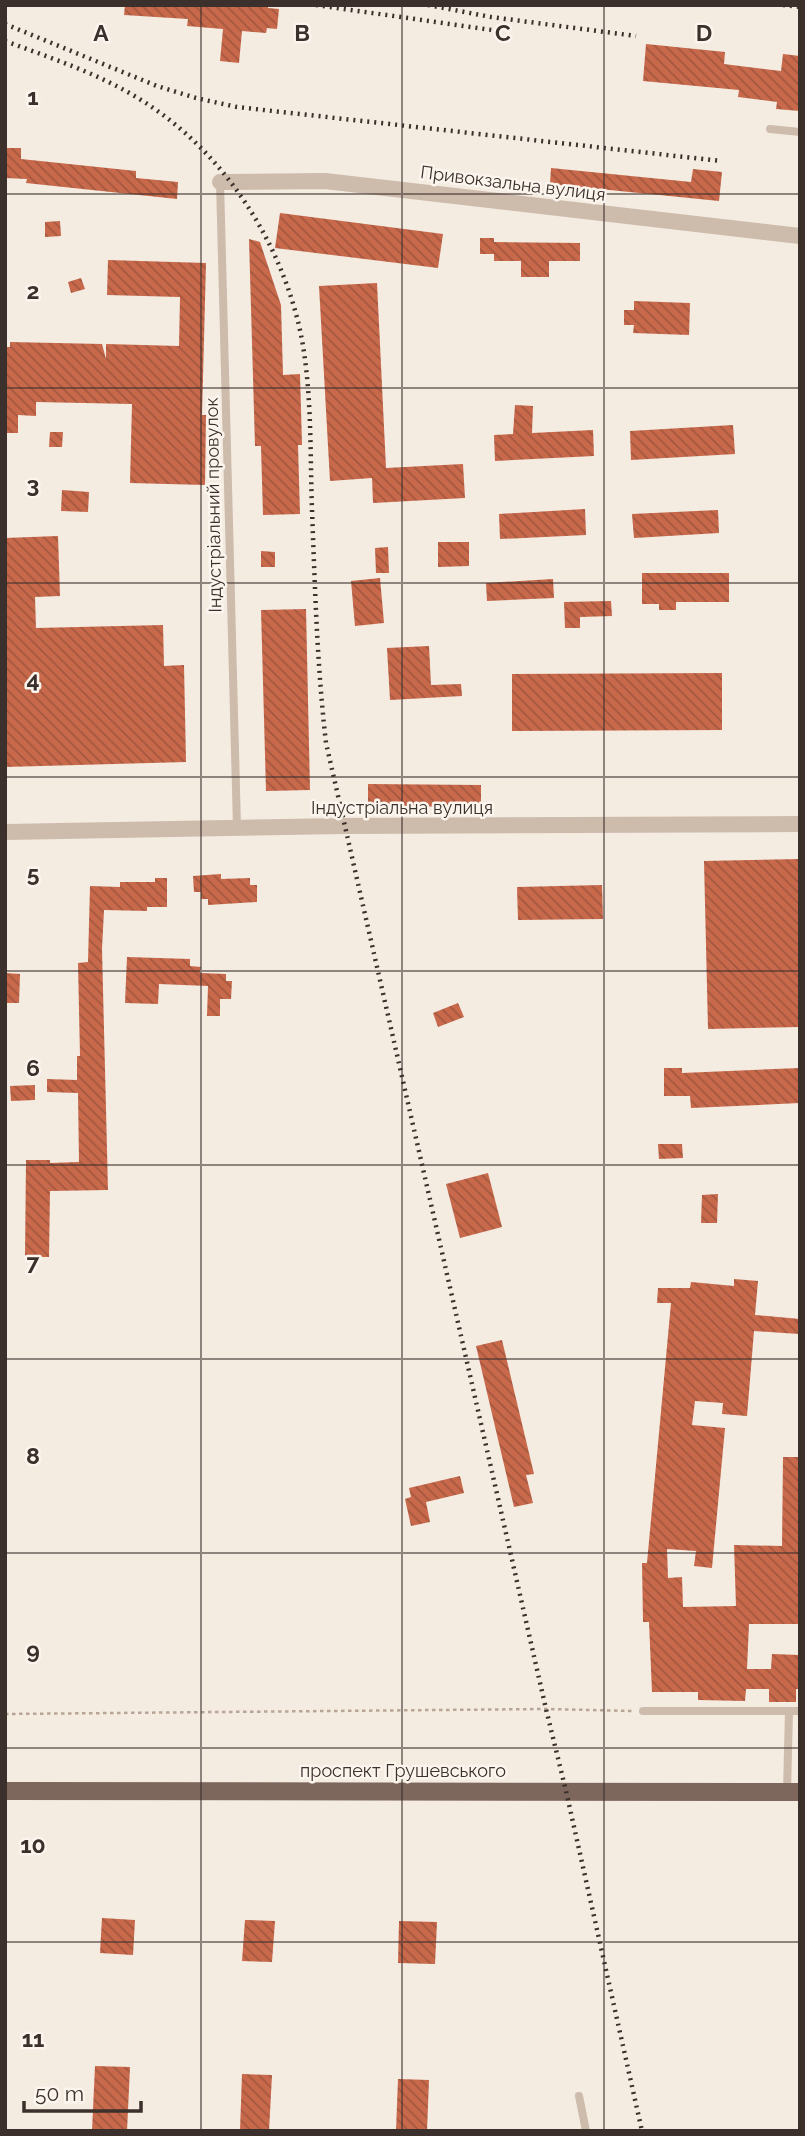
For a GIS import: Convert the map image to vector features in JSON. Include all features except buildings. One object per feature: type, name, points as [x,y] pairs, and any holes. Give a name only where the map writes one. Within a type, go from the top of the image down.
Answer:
[{"type":"main road","name":"проспект Грушевського","points":[[5,1791],[793,1792]]},
{"type":"street","name":"Привокзальна вулиця","points":[[220,182],[325,181],[800,236]]},
{"type":"street","name":"Індустріальна вулиця","points":[[5,832],[237,827],[800,824]]},
{"type":"lane","points":[[771,129],[800,132]]},
{"type":"lane","name":"Індустріальний провулок","points":[[220,182],[237,827]]},
{"type":"lane","points":[[643,1711],[800,1711]]},
{"type":"lane","points":[[789,1711],[793,1792]]},
{"type":"lane","points":[[579,2096],[586,2131]]},
{"type":"path","points":[[5,1714],[546,1709],[643,1711]]},
{"type":"railway","points":[[316,5],[492,30]]},
{"type":"railway","points":[[428,5],[491,17],[636,36]]},
{"type":"railway","points":[[783,5],[800,7]]},
{"type":"railway","points":[[5,24],[157,86],[237,107],[721,161]]},
{"type":"railway","points":[[5,41],[109,82],[171,121],[199,146],[224,173],[265,236],[293,305],[302,340],[307,382],[320,685],[326,743],[642,2131]]}]
